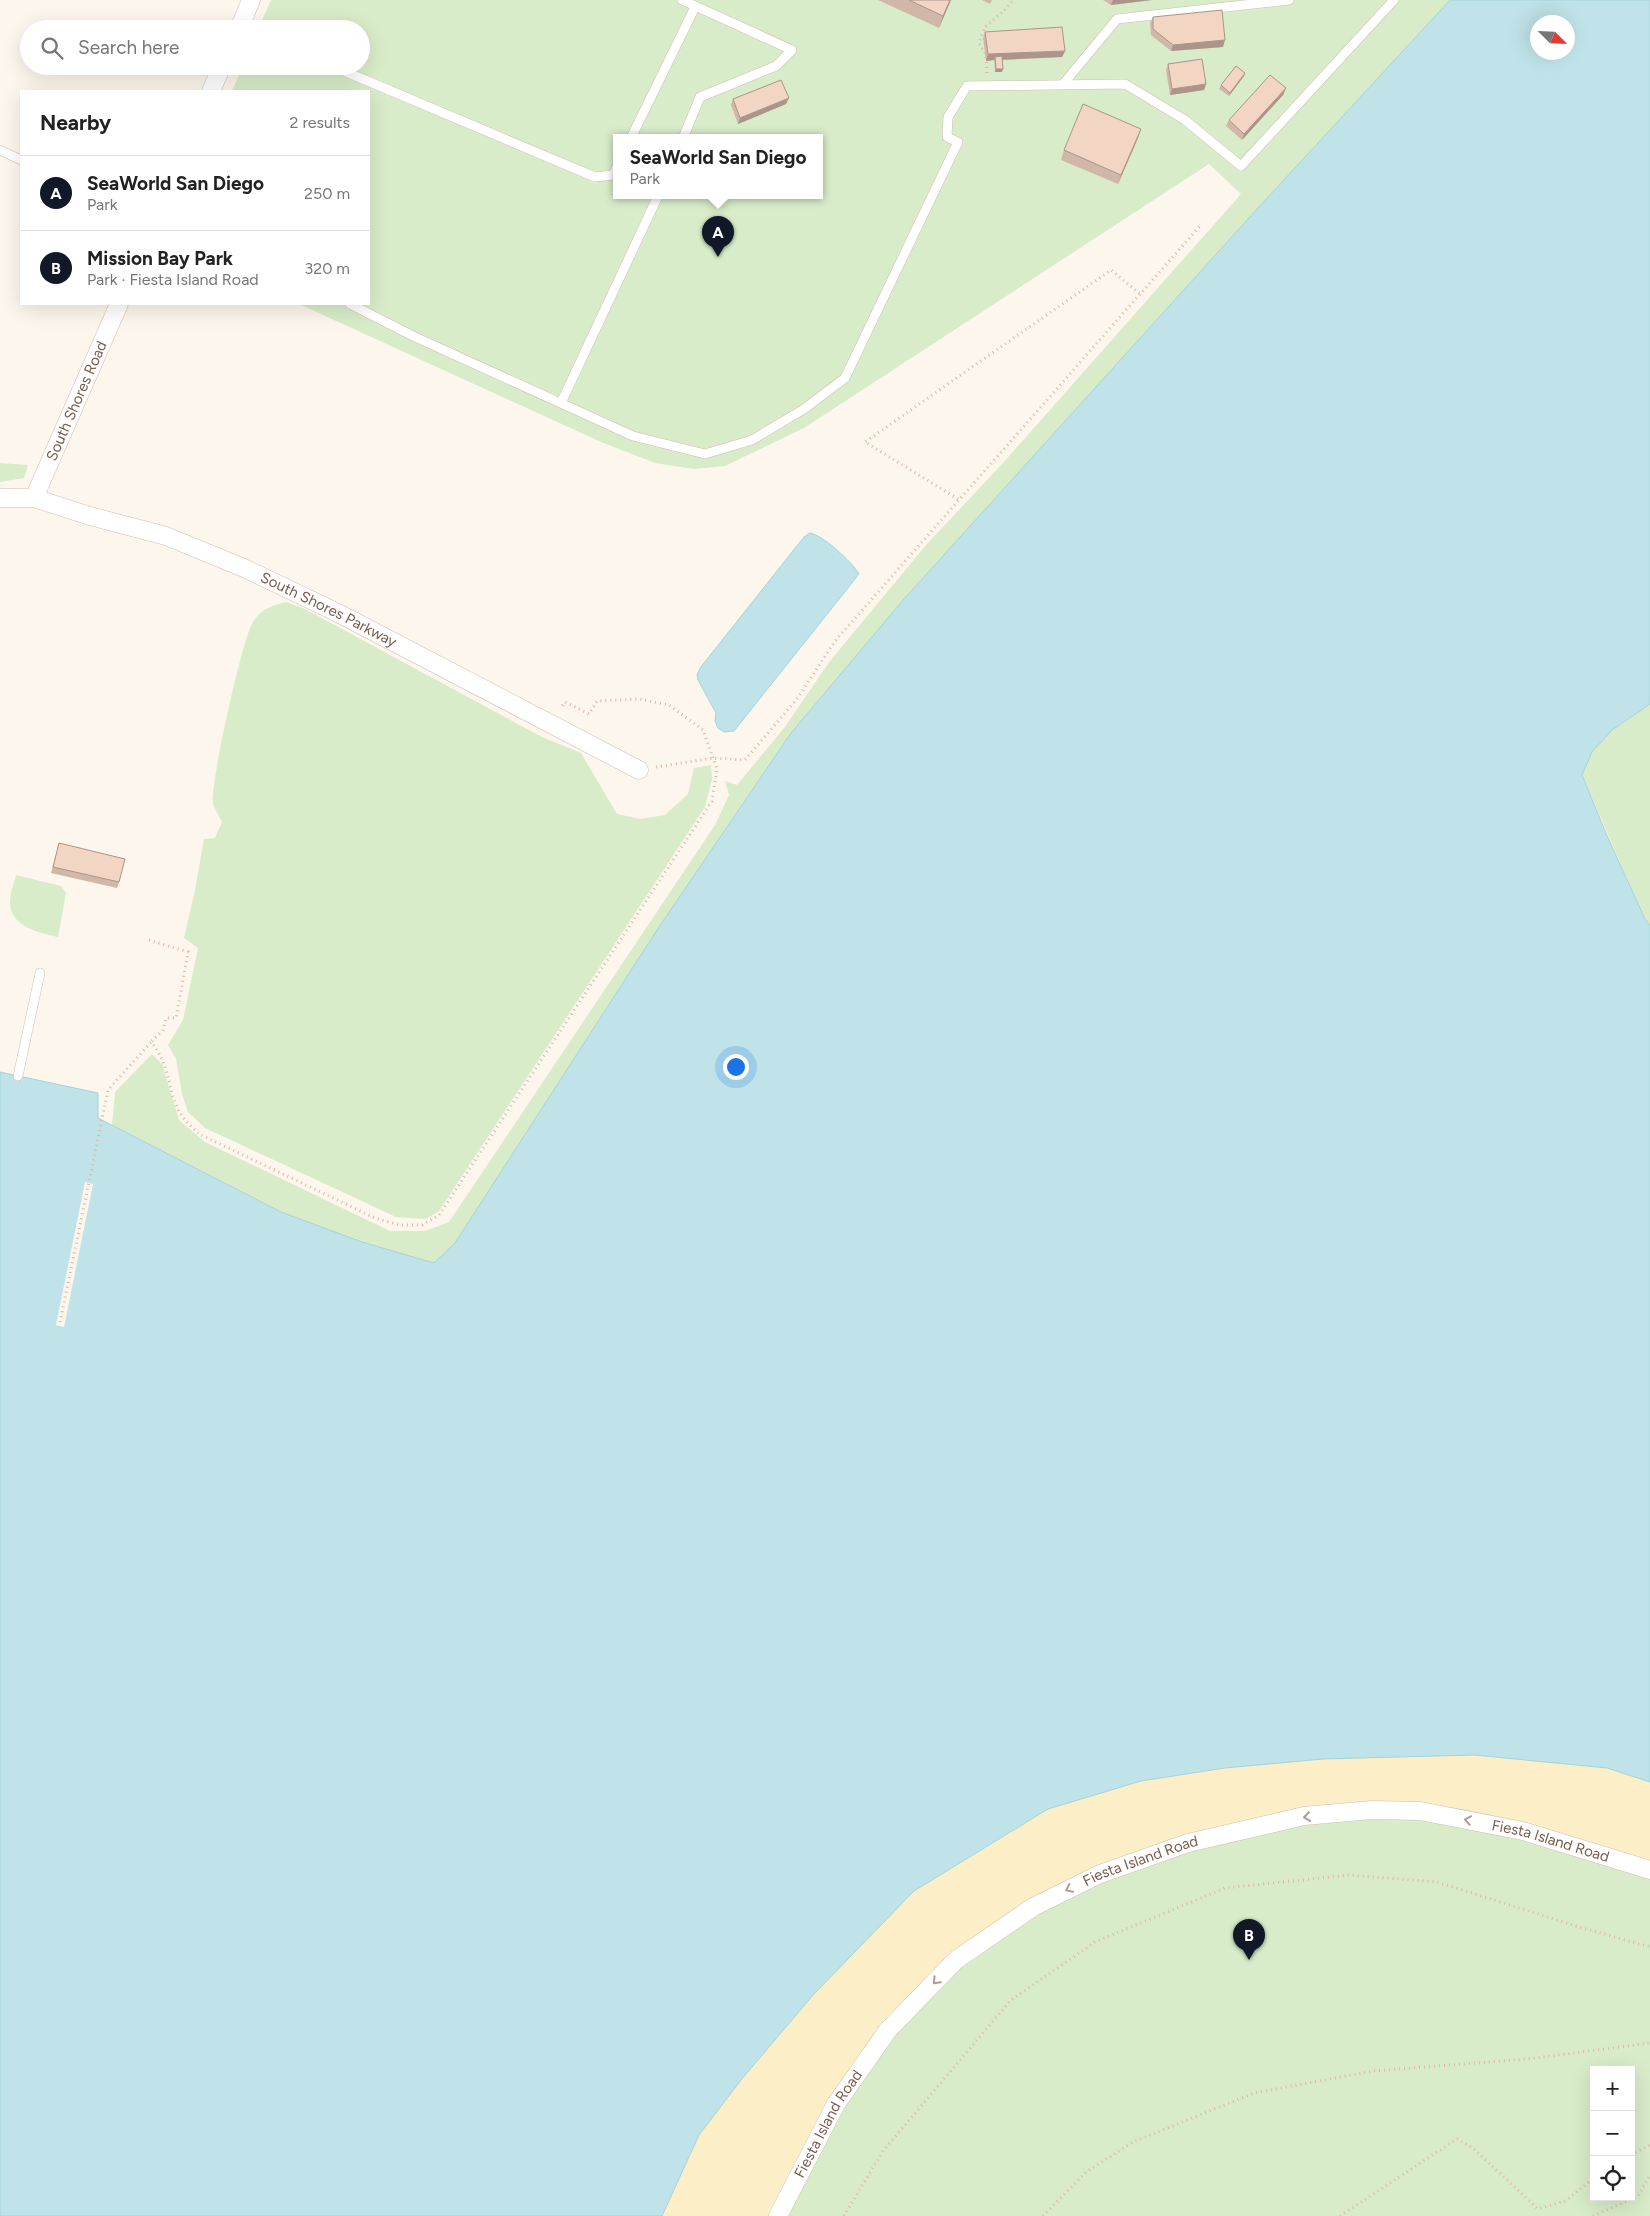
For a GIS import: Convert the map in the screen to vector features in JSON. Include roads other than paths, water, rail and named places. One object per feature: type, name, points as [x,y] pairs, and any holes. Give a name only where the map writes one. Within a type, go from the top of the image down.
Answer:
[{"type":"street","points":[[244,20],[251,0]]},
{"type":"street","points":[[211,90],[218,75]]},
{"type":"street","name":"South Shores Road","points":[[34,498],[119,305]]},
{"type":"street","name":"South Shores Parkway","points":[[0,498],[34,498],[90,516],[166,536],[244,568],[338,613],[639,770]]},
{"type":"street","name":"Fiesta Island Road","points":[[778,2216],[836,2104],[888,2030],[956,1960],[1033,1907],[1100,1874],[1188,1843],[1304,1816],[1372,1810],[1420,1811],[1523,1830],[1650,1870]]},
{"type":"lane","points":[[682,0],[792,50],[776,66],[700,97],[685,134]]},
{"type":"lane","points":[[1064,83],[1117,19],[1289,0]]},
{"type":"lane","points":[[352,305],[413,336],[633,436],[705,454],[752,440],[811,404],[845,378],[958,142],[947,137],[948,117],[967,86],[1064,83],[1125,84],[1185,120],[1241,166],[1394,0]]},
{"type":"lane","points":[[632,134],[695,7]]},
{"type":"lane","points":[[353,75],[595,177],[613,175]]},
{"type":"lane","points":[[0,150],[20,160]]},
{"type":"lane","points":[[561,404],[657,199]]},
{"type":"lane","points":[[18,1076],[40,973]]},
{"type":"water","points":[[1450,0],[1650,0],[1650,704],[1612,730],[1592,752],[1582,775],[1605,831],[1645,919],[1650,925],[1650,1782],[1607,1768],[1474,1755],[1323,1759],[1225,1768],[1141,1781],[1048,1809],[914,1891],[814,1994],[741,2080],[699,2135],[662,2216],[0,2216],[0,1072],[98,1093],[98,1118],[281,1212],[362,1242],[434,1263],[455,1243],[659,927],[791,733],[904,599],[1257,209]]},
{"type":"water","points":[[810,533],[816,535],[837,550],[851,563],[859,574],[734,731],[724,732],[718,728],[715,721],[716,713],[698,680],[697,675],[700,668],[804,537]]},
{"type":"place","name":"SeaWorld San Diego","points":[[718,257]]},
{"type":"place","name":"Mission Bay Park","points":[[1249,1960]]}]
